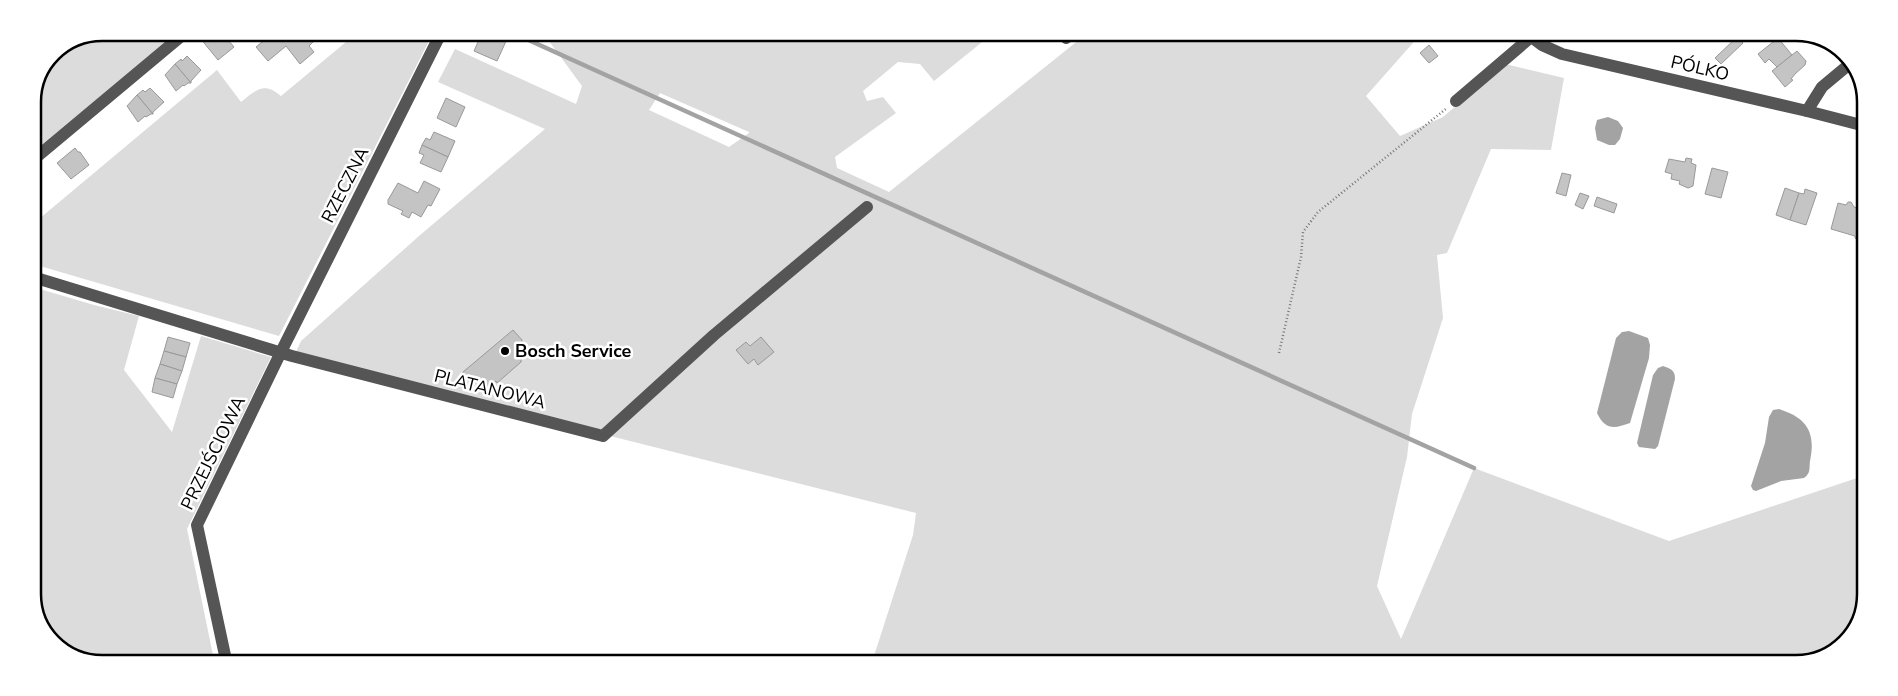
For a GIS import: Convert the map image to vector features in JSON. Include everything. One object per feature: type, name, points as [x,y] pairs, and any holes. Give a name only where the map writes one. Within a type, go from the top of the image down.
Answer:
[{"type":"street","points":[[41,153],[176,41]]},
{"type":"street","name":"RZECZNA","points":[[281,352],[437,41]]},
{"type":"street","points":[[1456,101],[1525,41]]},
{"type":"street","name":"PÓLKO","points":[[1537,41],[1546,48],[1562,54],[1857,124]]},
{"type":"street","points":[[1807,111],[1822,87],[1846,67]]},
{"type":"street","name":"PLATANOWA","points":[[41,279],[281,352],[603,436],[714,335],[868,207]]},
{"type":"street","name":"PRZEJŚCIOWA","points":[[225,655],[197,525],[281,352]]},
{"type":"path","points":[[1279,353],[1301,257],[1303,232],[1318,212],[1456,101]]},
{"type":"shaded area","points":[[167,41],[41,145],[42,91],[46,79],[59,59],[79,46],[91,42]]},
{"type":"shaded area","points":[[429,41],[279,336],[41,266],[41,217],[217,70],[241,102],[256,91],[265,88],[275,91],[281,96],[346,42]]},
{"type":"shaded area","points":[[549,41],[983,41],[934,81],[920,64],[898,62],[863,91],[867,101],[883,97],[896,113],[835,157],[837,168],[889,192],[1078,41],[1415,41],[1366,96],[1400,136],[1443,117],[1505,64],[1564,78],[1551,150],[1491,149],[1447,253],[1437,255],[1443,318],[1412,414],[1407,457],[1377,586],[1401,639],[1474,468],[1669,541],[1857,478],[1857,593],[1850,621],[1842,634],[1833,642],[1815,651],[1795,655],[874,655],[913,535],[916,513],[428,390],[295,354],[301,341],[419,236],[545,129],[438,82],[455,49],[576,104],[582,86]],"holes":[[[660,93],[749,133],[729,147],[649,110]]]},
{"type":"shaded area","points":[[1608,117],[1618,121],[1623,128],[1620,139],[1615,145],[1609,145],[1597,140],[1595,128],[1597,120]]},
{"type":"shaded area","points":[[41,289],[139,316],[124,370],[172,432],[201,336],[271,357],[187,529],[213,655],[95,654],[75,648],[59,637],[54,631],[46,617],[41,597]]},
{"type":"shaded area","points":[[1629,331],[1648,338],[1650,345],[1649,358],[1630,423],[1610,427],[1603,423],[1597,413],[1616,338],[1622,332]]},
{"type":"shaded area","points":[[1663,366],[1672,370],[1675,379],[1658,446],[1655,449],[1639,447],[1637,443],[1653,375],[1658,368]]},
{"type":"shaded area","points":[[1779,409],[1803,422],[1810,434],[1812,451],[1809,471],[1804,478],[1781,481],[1756,491],[1751,486],[1765,443],[1769,417],[1773,410]]},
{"type":"building","points":[[202,41],[229,41],[234,47],[218,60]]},
{"type":"building","points":[[263,41],[312,41],[309,46],[314,52],[300,64],[286,46],[268,61],[256,47]]},
{"type":"building","points":[[478,41],[506,41],[497,61],[474,51]]},
{"type":"building","points":[[1733,41],[1741,41],[1743,43],[1721,64],[1715,58]]},
{"type":"building","points":[[1774,41],[1780,41],[1792,55],[1777,67],[1769,59],[1765,63],[1758,54]]},
{"type":"building","points":[[1429,45],[1438,56],[1429,63],[1420,53]]},
{"type":"building","points":[[1797,51],[1806,61],[1805,65],[1785,87],[1772,71]]},
{"type":"building","points":[[187,56],[201,70],[191,83],[175,64]]},
{"type":"building","points":[[175,64],[191,83],[183,85],[176,91],[165,75]]},
{"type":"building","points":[[150,88],[164,102],[153,114],[137,95],[143,90],[145,92]]},
{"type":"building","points":[[137,95],[153,114],[145,116],[138,122],[127,106]]},
{"type":"building","points":[[446,98],[465,107],[456,127],[437,118]]},
{"type":"building","points":[[434,132],[455,141],[448,157],[422,145],[426,138],[430,140]]},
{"type":"building","points":[[422,145],[448,157],[441,172],[420,163],[424,155],[419,153]]},
{"type":"building","points":[[75,148],[89,165],[71,179],[57,163]]},
{"type":"building","points":[[1686,158],[1692,159],[1691,163],[1696,165],[1693,186],[1688,188],[1679,184],[1680,181],[1671,179],[1672,174],[1665,172],[1669,159],[1685,162]]},
{"type":"building","points":[[1712,168],[1728,172],[1721,198],[1705,194]]},
{"type":"building","points":[[1562,173],[1571,175],[1566,196],[1556,193]]},
{"type":"building","points":[[424,181],[440,189],[431,206],[428,205],[421,217],[412,212],[409,218],[401,214],[403,211],[388,204],[388,200],[398,183],[418,193]]},
{"type":"building","points":[[1785,188],[1799,193],[1790,220],[1776,215]]},
{"type":"building","points":[[1805,189],[1817,193],[1806,225],[1790,220],[1799,193],[1804,194]]},
{"type":"building","points":[[1580,193],[1589,196],[1583,209],[1575,205]]},
{"type":"building","points":[[1597,197],[1617,204],[1614,213],[1594,206]]},
{"type":"building","points":[[1848,202],[1851,202],[1857,208],[1857,240],[1855,236],[1831,229],[1838,203],[1846,205]]},
{"type":"building","name":"Bosch Service","points":[[513,330],[522,340],[521,362],[497,383],[496,381],[490,386],[461,378],[463,372]]},
{"type":"building","points":[[168,337],[190,343],[186,357],[164,351]]},
{"type":"building","points":[[761,337],[774,352],[758,365],[754,359],[748,364],[736,350],[746,342],[750,346]]},
{"type":"building","points":[[164,351],[186,357],[182,371],[160,364]]},
{"type":"building","points":[[160,364],[182,371],[177,384],[155,378]]},
{"type":"building","points":[[155,378],[177,384],[173,398],[152,392]]},
{"type":"waterway","points":[[531,41],[1474,468]]},
{"type":"place","name":"Bosch Service","points":[[505,351]]}]
